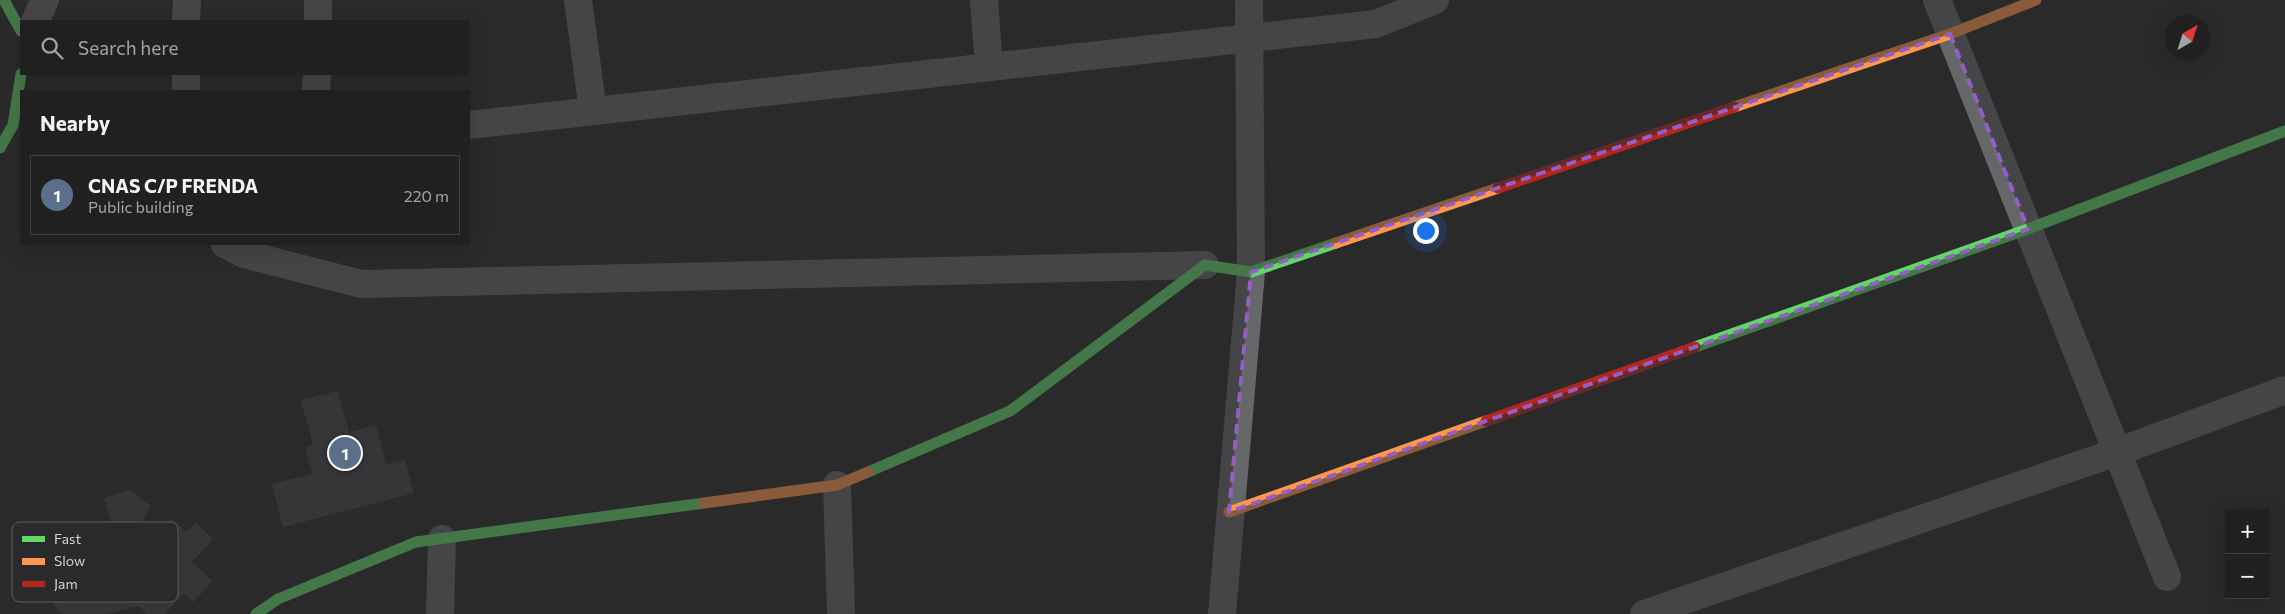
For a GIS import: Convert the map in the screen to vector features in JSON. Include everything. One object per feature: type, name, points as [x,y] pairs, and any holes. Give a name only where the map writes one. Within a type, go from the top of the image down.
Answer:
[{"type":"street","points":[[4,0],[20,29]]},
{"type":"street","points":[[35,20],[45,0]]},
{"type":"street","points":[[186,20],[188,0]]},
{"type":"street","points":[[318,0],[318,20]]},
{"type":"street","points":[[578,0],[593,111]]},
{"type":"street","points":[[984,0],[989,67]]},
{"type":"street","points":[[1222,614],[1229,512],[1251,272],[1249,0]]},
{"type":"street","points":[[470,125],[1376,24],[1435,0]]},
{"type":"street","points":[[1937,0],[2167,577]]},
{"type":"street","points":[[227,245],[244,254],[361,284],[1205,265],[1251,272],[1950,34],[2036,0]]},
{"type":"street","points":[[9,131],[21,75]]},
{"type":"street","points":[[186,75],[186,90]]},
{"type":"street","points":[[316,90],[317,75]]},
{"type":"street","points":[[1229,512],[2028,228],[2285,131]]},
{"type":"street","points":[[256,614],[278,599],[416,542],[837,485],[1010,412],[1205,265]]},
{"type":"street","points":[[1644,614],[2117,452],[2285,390]]},
{"type":"street","points":[[837,485],[841,614]]},
{"type":"street","points":[[440,614],[442,539]]},
{"type":"highlighted area","points":[[1950,34],[2028,229],[1229,512],[1251,272]]},
{"type":"building","points":[[338,391],[349,432],[376,425],[386,464],[405,460],[414,493],[283,527],[272,484],[312,474],[305,447],[313,445],[301,400]]},
{"type":"building","points":[[130,490],[150,505],[143,522],[111,522],[104,498]]},
{"type":"building","points":[[196,523],[213,539],[192,562],[213,581],[193,602],[184,593],[178,599],[178,525],[186,532]]},
{"type":"building","points":[[52,602],[175,602],[164,614],[147,614],[139,606],[106,614],[63,614]]},
{"type":"traffic: fast","points":[[4,0],[20,29]]},
{"type":"traffic: fast","points":[[0,148],[13,125],[21,75]]},
{"type":"traffic: fast","points":[[1695,347],[2028,229],[2285,131]]},
{"type":"traffic: fast","points":[[868,472],[1010,411],[1205,265],[1251,272],[1336,243]]},
{"type":"traffic: fast","points":[[256,614],[278,599],[416,542],[704,503]]},
{"type":"traffic: slow","points":[[1734,107],[1950,34],[2036,0]]},
{"type":"traffic: slow","points":[[1336,243],[1498,188]]},
{"type":"traffic: slow","points":[[1229,512],[1486,421]]},
{"type":"traffic: slow","points":[[704,503],[837,485],[868,472]]},
{"type":"traffic: jam","points":[[1498,188],[1734,107]]},
{"type":"traffic: jam","points":[[1486,421],[1695,347]]},
{"type":"place","name":"CNAS C/P FRENDA","points":[[345,453]]}]
